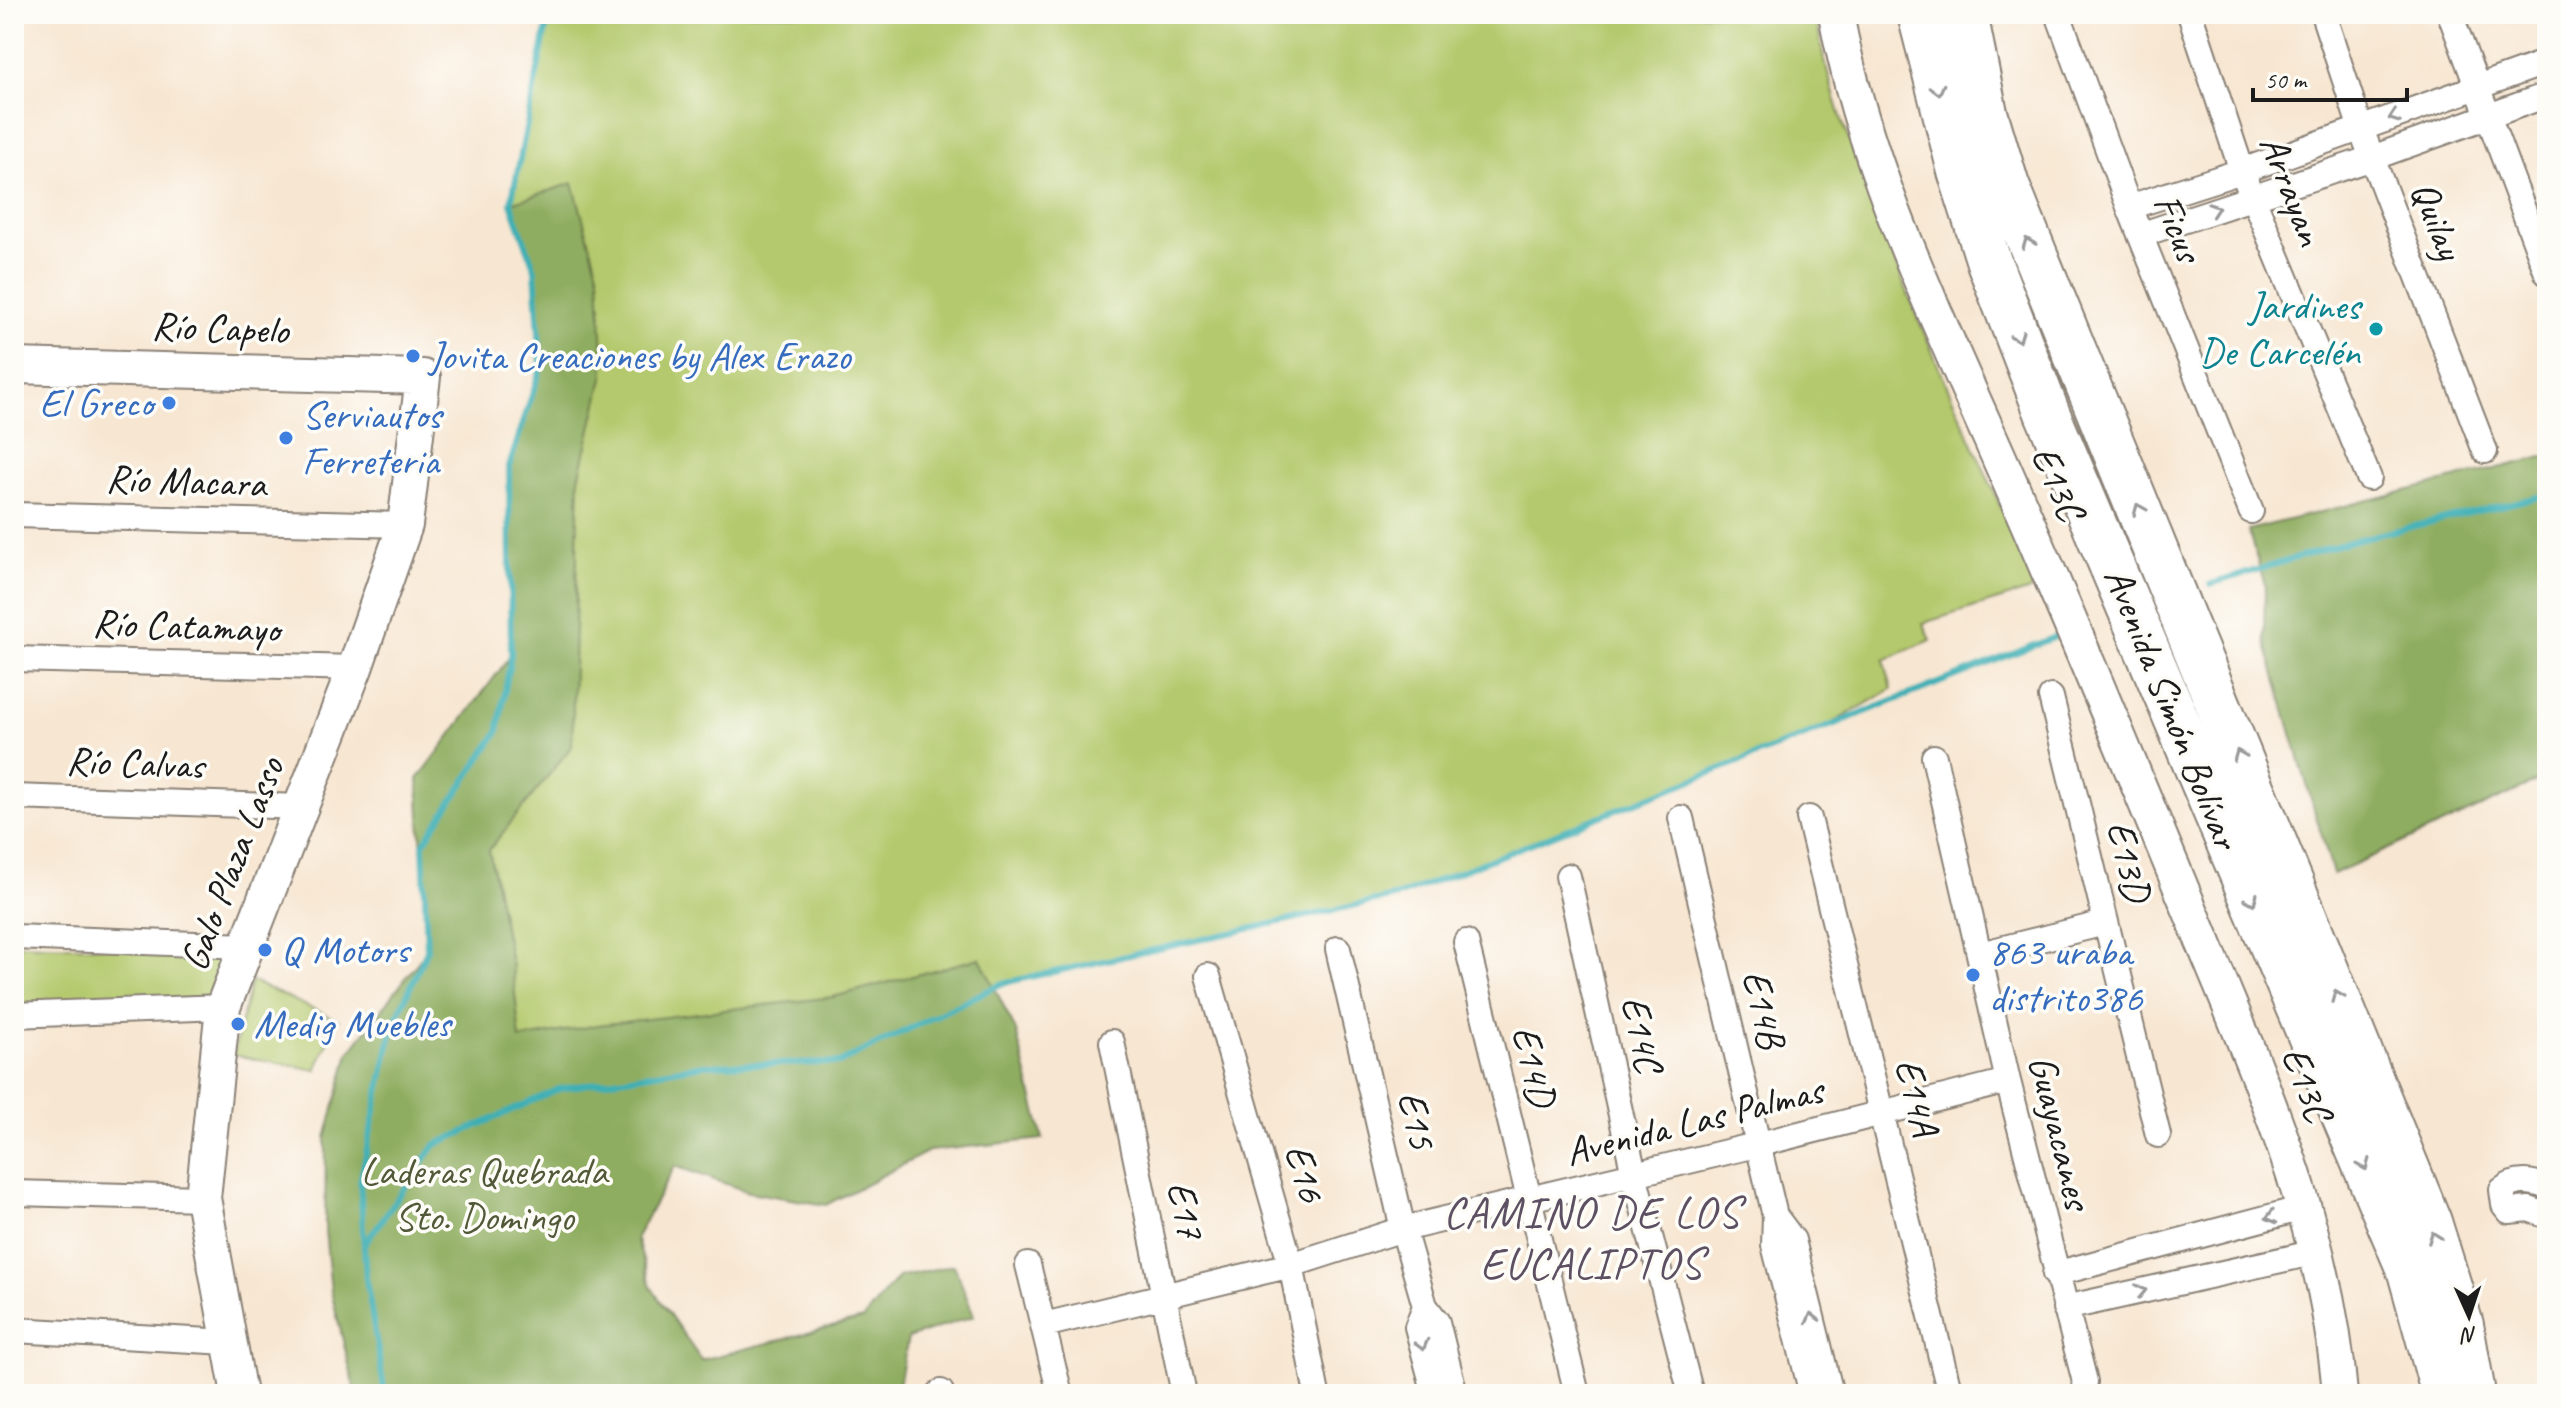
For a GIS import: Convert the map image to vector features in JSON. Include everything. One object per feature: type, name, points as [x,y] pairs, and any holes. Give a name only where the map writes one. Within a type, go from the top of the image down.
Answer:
[{"type":"highway","name":"Avenida Simón Bolívar","points":[[1920,14],[1939,97],[1989,262],[2048,415],[2410,1272],[2444,1394]]},
{"type":"highway","name":"Avenida Simón Bolívar","points":[[1965,14],[1985,113],[2007,186],[2429,1222],[2461,1325],[2473,1394]]},
{"type":"street","name":"E13C","points":[[1836,14],[1851,86],[1904,241],[2085,657],[2241,1032],[2307,1207],[2337,1351],[2340,1394]]},
{"type":"street","name":"Ficus","points":[[2058,14],[2129,207],[2251,511]]},
{"type":"street","name":"Arrayan","points":[[2190,14],[2242,171],[2369,478]]},
{"type":"street","name":"Quilay","points":[[2323,14],[2361,129],[2485,451]]},
{"type":"street","points":[[2450,14],[2547,273]]},
{"type":"street","points":[[2129,207],[2242,171],[2547,62]]},
{"type":"street","points":[[2140,235],[2372,158],[2547,95]]},
{"type":"street","name":"Río Capelo","points":[[14,366],[423,377]]},
{"type":"street","name":"Galo Plaza Lasso","points":[[239,1394],[203,1198],[223,1007],[355,668],[405,525],[423,377]]},
{"type":"street","name":"Río Macara","points":[[14,515],[405,525]]},
{"type":"street","name":"Río Catamayo","points":[[14,659],[355,668]]},
{"type":"street","name":"E13D","points":[[2051,697],[2158,1135]]},
{"type":"street","name":"Guayacanes","points":[[1934,757],[2008,1081],[2085,1382]]},
{"type":"street","name":"Río Calvas","points":[[14,797],[301,807]]},
{"type":"street","name":"E14B","points":[[1681,818],[1775,1216],[1774,1245],[1812,1394]]},
{"type":"street","name":"E14A","points":[[1809,818],[1950,1394]]},
{"type":"street","name":"E14C","points":[[1568,876],[1634,1174],[1691,1394]]},
{"type":"street","points":[[1980,954],[2105,923]]},
{"type":"street","points":[[14,937],[247,946]]},
{"type":"street","name":"E14D","points":[[1466,942],[1527,1201],[1577,1394]]},
{"type":"street","name":"E15","points":[[1338,949],[1403,1229],[1425,1306],[1437,1322],[1455,1394]]},
{"type":"street","name":"E16","points":[[1208,976],[1291,1265],[1317,1394]]},
{"type":"street","points":[[14,1015],[223,1007]]},
{"type":"street","name":"E17","points":[[1112,1042],[1184,1394]]},
{"type":"street","name":"Avenida Las Palmas","points":[[1044,1325],[1291,1265],[1403,1229],[2008,1081]]},
{"type":"street","points":[[2547,1187],[2533,1182],[2508,1185],[2502,1190],[2504,1205],[2509,1211],[2529,1209],[2547,1216]]},
{"type":"street","points":[[14,1193],[203,1198]]},
{"type":"street","points":[[2055,1274],[2307,1207]]},
{"type":"street","name":"E14B","points":[[1775,1216],[1793,1240],[1831,1394]]},
{"type":"street","points":[[2065,1308],[2317,1252]]},
{"type":"street","points":[[1028,1265],[1060,1394]]},
{"type":"street","name":"E15","points":[[1425,1306],[1417,1327],[1435,1394]]},
{"type":"street","points":[[14,1330],[228,1342]]},
{"type":"green space","points":[[545,14],[1816,14],[1833,90],[1894,260],[2037,588],[1923,623],[1931,640],[1884,660],[1892,689],[1816,732],[1398,896],[1003,983],[839,1063],[360,1182],[427,950],[423,844],[511,655],[509,467],[541,367],[535,270],[511,203],[547,25]]},
{"type":"green space","name":"Laderas Quebrada Sto. Domingo","points":[[573,183],[599,276],[604,374],[579,479],[572,746],[489,850],[512,967],[520,1039],[598,1025],[833,997],[980,958],[1016,1031],[1043,1139],[929,1151],[826,1205],[749,1192],[675,1166],[636,1237],[651,1287],[701,1360],[863,1319],[898,1277],[954,1265],[974,1316],[908,1338],[898,1390],[891,1394],[356,1394],[331,1291],[325,1231],[326,1138],[349,1053],[427,950],[418,779],[511,655],[509,467],[541,367],[535,270],[511,203]]},
{"type":"green space","points":[[2547,456],[2547,777],[2333,874],[2264,638],[2265,585],[2248,530]]},
{"type":"green space","points":[[14,944],[226,951],[208,998],[14,1006]]},
{"type":"green space","points":[[251,981],[338,1020],[316,1070],[233,1055]]},
{"type":"waterway","points":[[385,1394],[366,1279],[360,1182],[393,1026],[427,950],[423,844],[498,732],[511,655],[509,467],[541,367],[535,270],[511,203],[547,25],[537,14]]},
{"type":"waterway","points":[[2211,584],[2355,540],[2547,495]]},
{"type":"waterway","points":[[364,1245],[435,1145],[559,1089],[704,1065],[839,1063],[1003,983],[1398,896],[2063,634]]},
{"type":"place","name":"Jardines De Carcelén","points":[[2376,329]]},
{"type":"place","name":"Jovita Creaciones by Alex Erazo","points":[[413,356]]},
{"type":"place","name":"El Greco","points":[[169,403]]},
{"type":"place","name":"Serviautos Ferreteria","points":[[286,438]]},
{"type":"place","name":"Q Motors","points":[[265,950]]},
{"type":"place","name":"863 uraba distrito386","points":[[1973,975]]},
{"type":"place","name":"Medig Muebles","points":[[238,1024]]},
{"type":"district","name":"CAMINO DE LOS EUCALIPTOS","points":[[1592,1238]]}]
